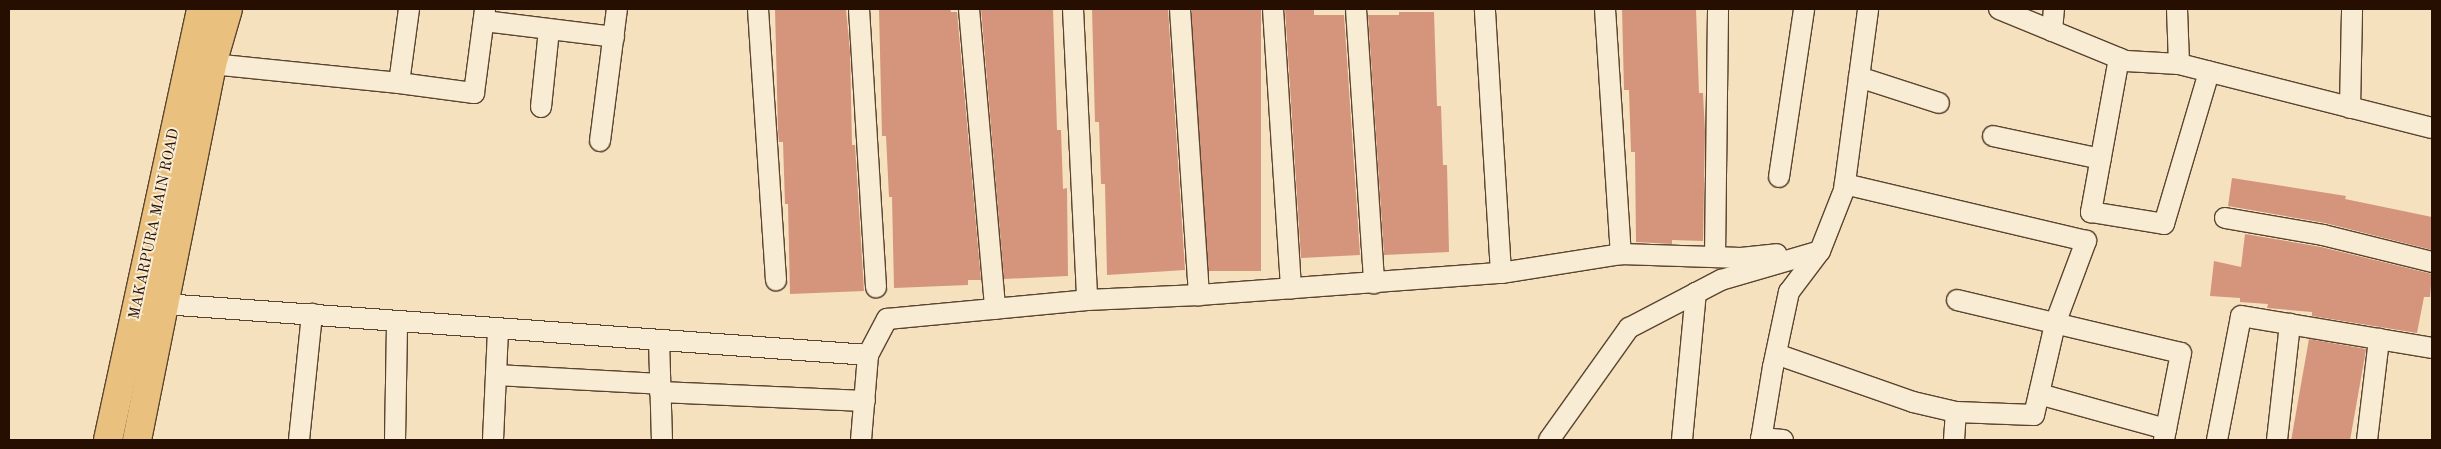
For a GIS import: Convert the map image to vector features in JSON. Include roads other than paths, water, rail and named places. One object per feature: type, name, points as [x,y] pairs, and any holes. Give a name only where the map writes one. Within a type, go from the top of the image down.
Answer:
[{"type":"highway","name":"MAKARPURA MAIN ROAD","points":[[108,440],[201,9]]},
{"type":"highway","name":"MAKARPURA MAIN ROAD","points":[[137,440],[212,64],[228,9]]},
{"type":"street","points":[[399,83],[409,9]]},
{"type":"street","points":[[600,141],[617,9]]},
{"type":"street","points":[[758,9],[776,280]]},
{"type":"street","points":[[859,9],[876,287]]},
{"type":"street","points":[[968,9],[995,309]]},
{"type":"street","points":[[1073,9],[1087,300]]},
{"type":"street","points":[[1180,9],[1199,294]]},
{"type":"street","points":[[1273,9],[1291,288]]},
{"type":"street","points":[[1356,9],[1374,282]]},
{"type":"street","points":[[1485,9],[1501,274]]},
{"type":"street","points":[[1605,9],[1621,254]]},
{"type":"street","points":[[1715,257],[1718,9]]},
{"type":"street","points":[[1779,177],[1804,9]]},
{"type":"street","points":[[1784,440],[1761,439],[1776,354],[1790,292],[1820,251],[1845,184],[1868,9]]},
{"type":"street","points":[[1999,9],[2126,61],[2179,64],[2432,128]]},
{"type":"street","points":[[2052,31],[2054,9]]},
{"type":"street","points":[[2177,9],[2179,64]]},
{"type":"street","points":[[2350,108],[2352,9]]},
{"type":"street","points":[[212,64],[399,83],[474,93],[484,15],[550,29],[614,37]]},
{"type":"street","points":[[541,107],[550,29]]},
{"type":"street","points":[[1776,354],[1913,402],[1956,412],[2034,415],[2055,324],[2086,241],[2119,58]]},
{"type":"street","points":[[2091,212],[2164,224],[2209,72]]},
{"type":"street","points":[[1859,77],[1939,103]]},
{"type":"street","points":[[1993,136],[2101,158]]},
{"type":"street","points":[[1845,184],[2086,241]]},
{"type":"street","points":[[2225,218],[2323,235],[2432,262]]},
{"type":"street","points":[[861,440],[868,355],[887,319],[1087,300],[1501,274],[1621,254],[1741,258],[1820,251]]},
{"type":"street","points":[[1549,440],[1629,328],[1721,280],[1820,251]]},
{"type":"street","points":[[1682,440],[1696,293]]},
{"type":"street","points":[[1957,300],[2181,353],[2165,435],[2039,394]]},
{"type":"street","points":[[164,304],[868,355]]},
{"type":"street","points":[[299,440],[312,314]]},
{"type":"street","points":[[2217,440],[2241,316],[2432,348]]},
{"type":"street","points":[[395,440],[397,321]]},
{"type":"street","points":[[2277,440],[2290,324]]},
{"type":"street","points":[[493,440],[498,328]]},
{"type":"street","points":[[2367,440],[2379,339]]},
{"type":"street","points":[[658,340],[662,440]]},
{"type":"street","points":[[496,375],[865,401]]},
{"type":"street","points":[[1954,440],[1956,412]]}]
